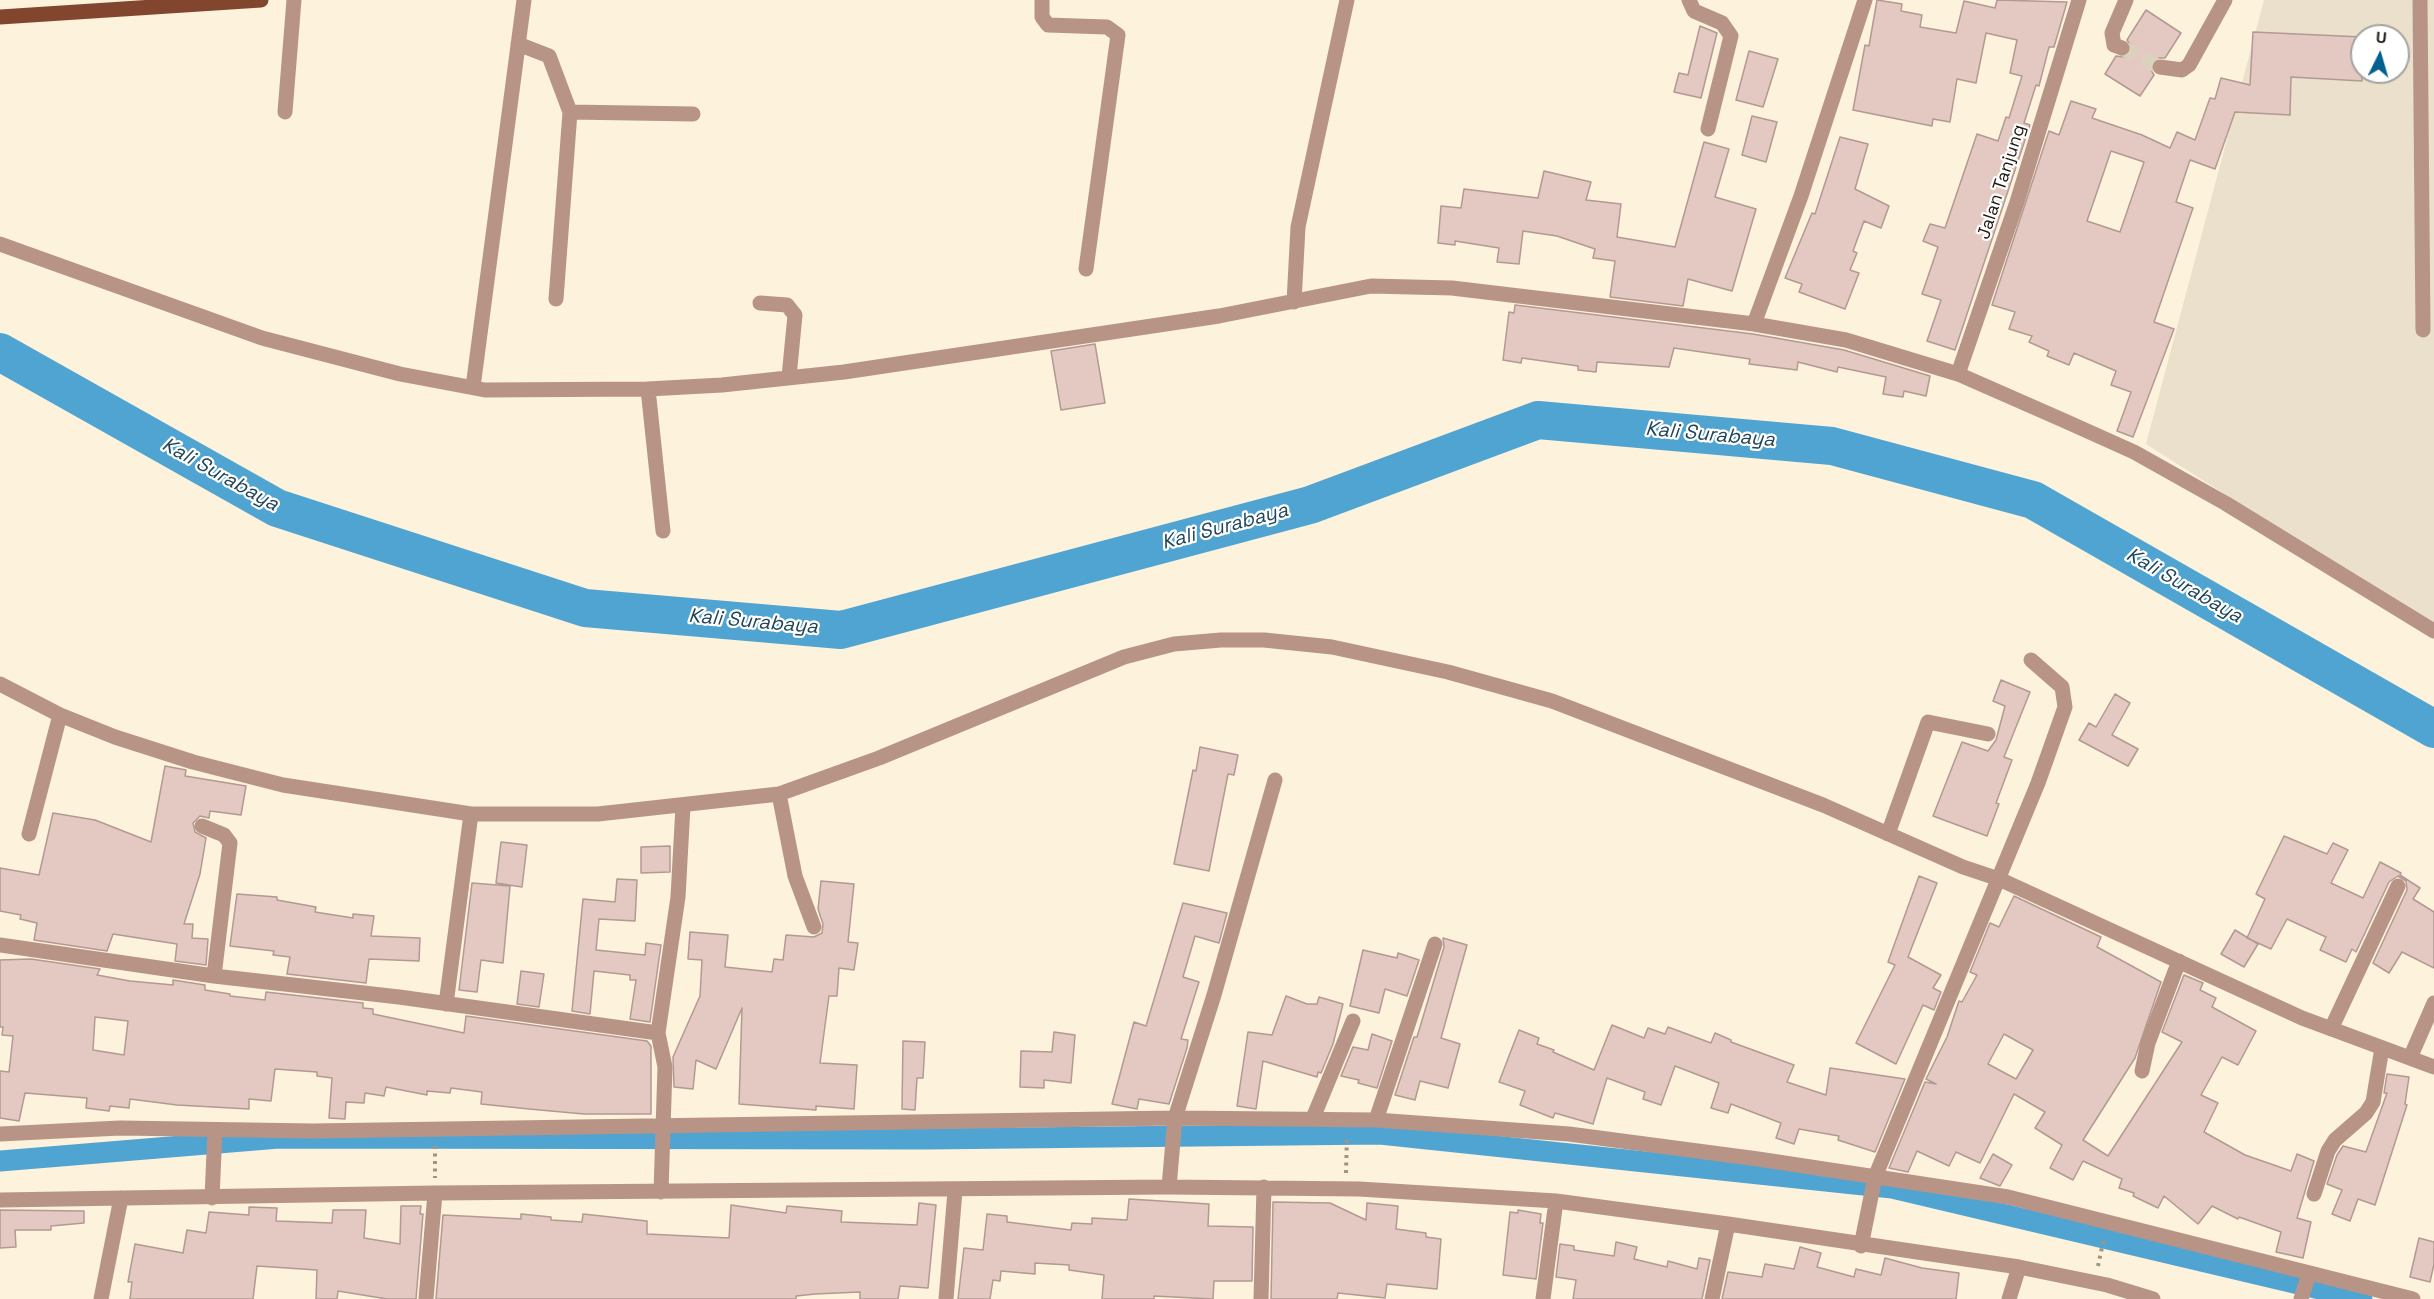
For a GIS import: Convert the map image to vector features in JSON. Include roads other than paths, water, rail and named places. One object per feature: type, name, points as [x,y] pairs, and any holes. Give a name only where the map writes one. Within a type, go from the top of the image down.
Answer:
[{"type":"main road","points":[[0,17],[134,4],[261,0]]},
{"type":"street","points":[[285,112],[294,0]]},
{"type":"street","points":[[472,387],[524,0]]},
{"type":"street","points":[[1042,0],[1042,17],[1048,25],[1107,27],[1118,34],[1086,269]]},
{"type":"street","points":[[1294,302],[1298,227],[1347,0]]},
{"type":"street","points":[[1689,0],[1694,11],[1722,23],[1731,36],[1708,129]]},
{"type":"street","points":[[1754,324],[1802,196],[1865,0]]},
{"type":"street","name":"Jalan Tanjung","points":[[1958,374],[2017,202],[2079,0]]},
{"type":"street","points":[[2122,48],[2114,45],[2112,33],[2126,0]]},
{"type":"street","points":[[2160,66],[2182,70],[2189,65],[2225,0]]},
{"type":"street","points":[[2420,0],[2427,43],[2423,330]]},
{"type":"street","points":[[518,44],[549,56],[570,112],[556,299]]},
{"type":"street","points":[[570,112],[693,114]]},
{"type":"street","points":[[0,244],[262,338],[400,374],[485,390],[648,389],[789,377],[1020,347],[1294,302],[1371,286],[1452,288],[1754,324],[1846,340],[1958,374],[2134,452],[2225,503],[2434,631]]},
{"type":"street","points":[[760,303],[787,305],[795,315],[789,377]]},
{"type":"street","points":[[648,389],[663,531]]},
{"type":"street","points":[[0,684],[60,715],[115,737],[194,762],[283,785],[471,814],[598,814],[779,794],[879,758],[1124,657],[1174,644],[1221,640],[1264,640],[1332,647],[1448,672],[1552,701],[1823,805],[1963,867],[1999,879],[2331,1029],[2434,1067]]},
{"type":"street","points":[[1861,1246],[1874,1180],[2038,783],[2065,707],[2066,696],[2062,687],[2031,660]]},
{"type":"street","points":[[29,834],[60,715]]},
{"type":"street","points":[[1888,834],[1928,722],[1988,734]]},
{"type":"street","points":[[1170,1181],[1174,1122],[1214,995],[1275,780]]},
{"type":"street","points":[[779,794],[795,876],[814,927]]},
{"type":"street","points":[[661,1192],[665,1067],[658,1032],[678,897],[683,806]]},
{"type":"street","points":[[446,1004],[471,814]]},
{"type":"street","points":[[202,826],[224,835],[230,843],[214,976]]},
{"type":"street","points":[[2331,1029],[2398,886]]},
{"type":"street","points":[[1376,1120],[1435,944]]},
{"type":"street","points":[[0,945],[214,976],[658,1032]]},
{"type":"street","points":[[2142,1071],[2148,1043],[2179,961]]},
{"type":"street","points":[[2410,1058],[2434,1003]]},
{"type":"street","points":[[1313,1118],[1353,1021]]},
{"type":"street","points":[[2314,1194],[2328,1151],[2335,1140],[2366,1113],[2373,1102],[2382,1048]]},
{"type":"street","points":[[0,1134],[120,1128],[214,1134],[902,1123],[1174,1122],[1313,1118],[1376,1120],[1569,1134],[1874,1180],[2007,1197],[2308,1278],[2413,1299]]},
{"type":"street","points":[[212,1198],[214,1134]]},
{"type":"street","points":[[0,1200],[212,1198],[435,1187],[661,1192],[956,1191],[1170,1181],[1264,1187],[1359,1189],[1556,1201],[1728,1224],[1861,1246],[2019,1267],[2107,1285],[2152,1299]]},
{"type":"street","points":[[426,1299],[435,1187]]},
{"type":"street","points":[[1261,1299],[1264,1187]]},
{"type":"street","points":[[946,1299],[956,1191]]},
{"type":"street","points":[[101,1299],[121,1198]]},
{"type":"street","points":[[1544,1299],[1556,1201]]},
{"type":"street","points":[[1712,1299],[1728,1224]]},
{"type":"street","points":[[2009,1299],[2019,1267]]},
{"type":"street","points":[[2301,1299],[2308,1278]]},
{"type":"waterway","name":"Kali Surabaya","points":[[0,352],[277,508],[585,608],[841,630],[1310,505],[1538,420],[1832,446],[2033,500],[2434,729]]},
{"type":"waterway","points":[[0,1161],[279,1138],[926,1139],[1380,1134],[1892,1188],[2362,1299]]},
{"type":"tunnel","points":[[2122,48],[2160,67]]}]
